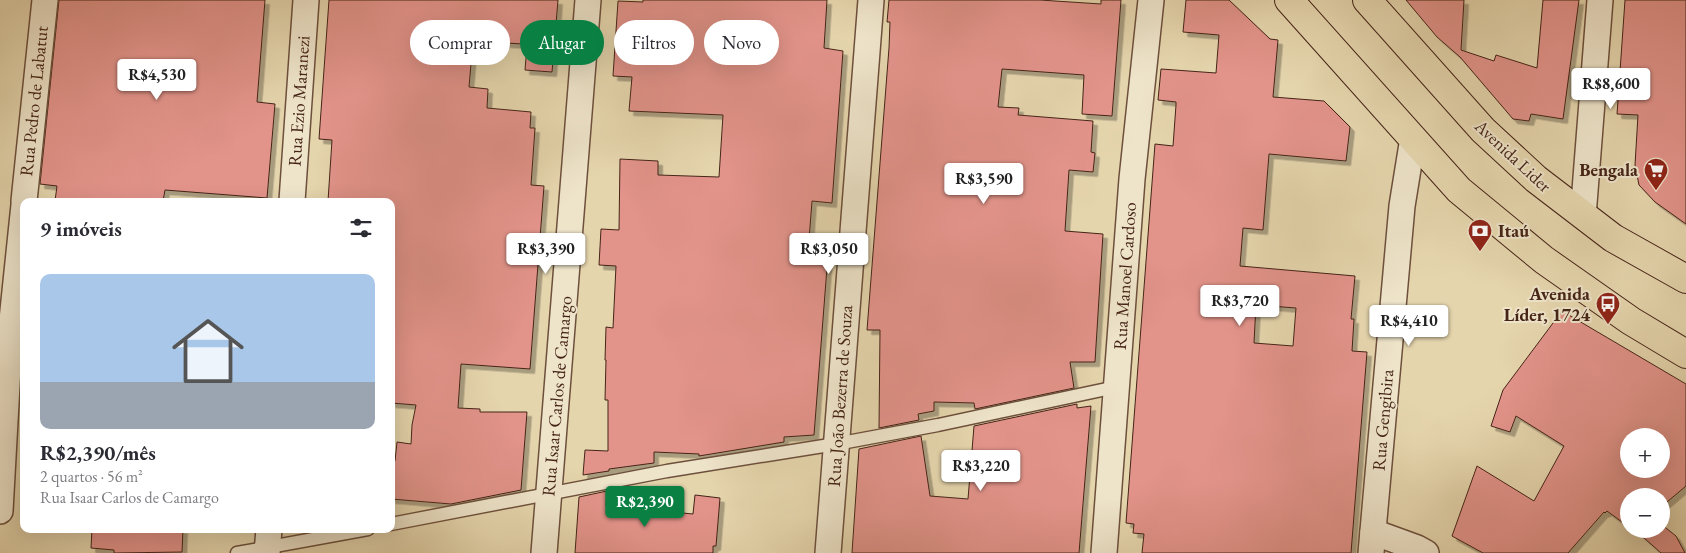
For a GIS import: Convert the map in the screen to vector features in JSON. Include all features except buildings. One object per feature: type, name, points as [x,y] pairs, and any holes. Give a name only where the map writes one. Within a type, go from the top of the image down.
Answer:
[{"type":"main road","points":[[1289,0],[1459,190],[1544,260],[1631,321],[1686,354]]},
{"type":"main road","name":"Avenida Lider","points":[[1367,0],[1483,130],[1536,179],[1613,238],[1686,280]]},
{"type":"street","name":"Rua Pedro de Labatut","points":[[25,198],[45,0]]},
{"type":"street","name":"Rua Ezio Maranezi","points":[[292,198],[306,0]]},
{"type":"street","name":"Rua Isaar Carlos de Camargo","points":[[544,553],[588,0]]},
{"type":"street","name":"Rua João Bezerra de Souza","points":[[828,553],[871,0]]},
{"type":"street","name":"Rua Manoel Cardoso","points":[[1104,553],[1132,179],[1151,0]]},
{"type":"street","points":[[1583,216],[1600,0]]},
{"type":"street","name":"Rua Gengibira","points":[[1372,543],[1402,206],[1413,138]]},
{"type":"street","name":"Rua Pedro de Labatut","points":[[0,511],[9,349],[20,242]]},
{"type":"street","points":[[1372,543],[1418,548],[1426,553]]},
{"type":"lane","points":[[395,523],[667,472],[938,425],[1116,387]]},
{"type":"lane","points":[[237,553],[268,543],[339,533]]},
{"type":"place","name":"Bengala","points":[[1656,191]]},
{"type":"place","name":"Itaú","points":[[1480,252]]},
{"type":"place","name":"Avenida Líder, 1724","points":[[1608,325]]}]
